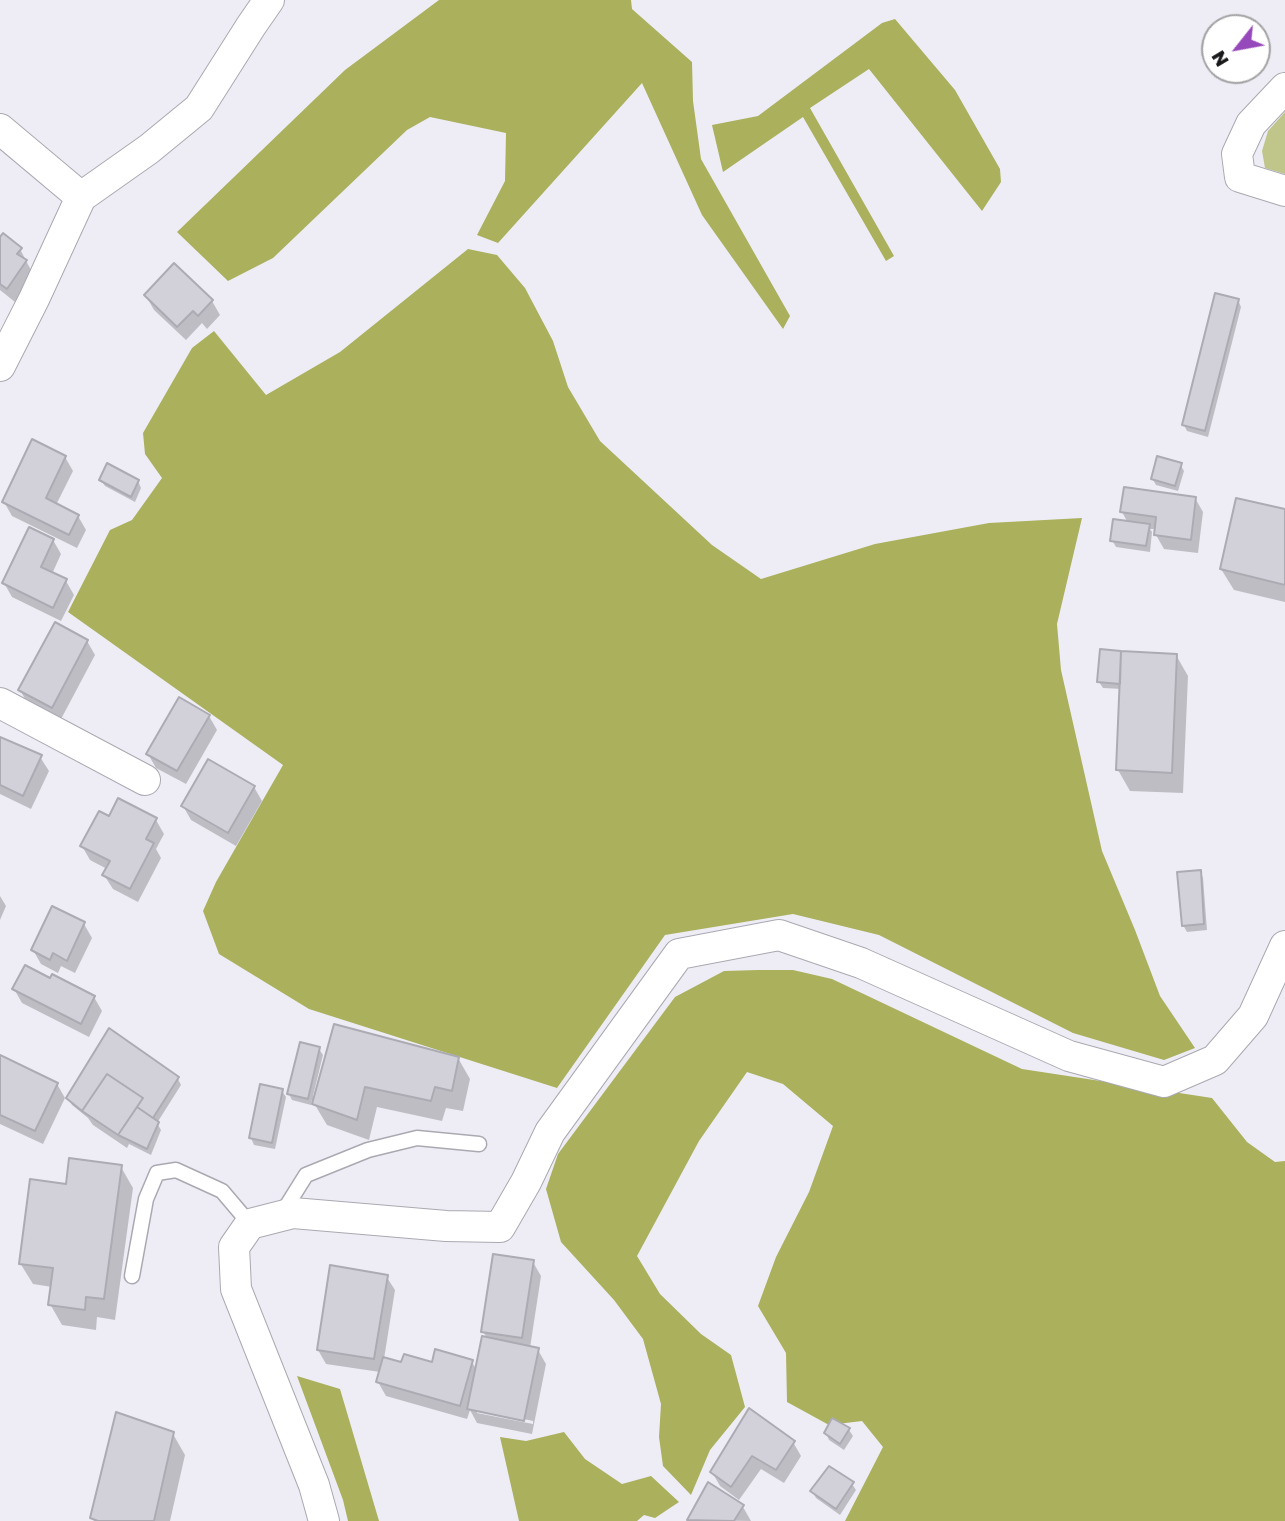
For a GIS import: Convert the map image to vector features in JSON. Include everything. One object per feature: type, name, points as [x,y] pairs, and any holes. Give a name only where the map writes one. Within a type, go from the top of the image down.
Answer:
[{"type":"street","points":[[0,366],[81,197],[149,149],[200,108],[269,0]]},
{"type":"street","points":[[1285,88],[1251,124],[1237,154],[1240,177],[1285,191]]},
{"type":"street","points":[[0,129],[81,197]]},
{"type":"street","points":[[0,703],[145,780]]},
{"type":"street","points":[[324,1521],[314,1485],[236,1289],[234,1247],[250,1224],[293,1213],[446,1226],[500,1227],[550,1132],[679,954],[779,934],[861,963],[1069,1056],[1164,1082],[1215,1060],[1254,1016],[1285,946]]},
{"type":"lane","points":[[280,1216],[306,1175],[368,1150],[417,1138],[479,1144]]},
{"type":"lane","points":[[132,1276],[146,1199],[157,1173],[176,1170],[222,1191],[250,1224]]},
{"type":"green space","points":[[439,0],[631,0],[632,9],[692,62],[693,101],[701,159],[790,316],[783,329],[702,215],[642,83],[498,243],[477,235],[505,181],[506,133],[430,117],[407,130],[273,258],[228,281],[177,232],[345,70]]},
{"type":"green space","points":[[895,19],[955,90],[1000,169],[1001,182],[982,211],[869,69],[810,108],[894,256],[886,261],[803,117],[723,172],[712,125],[758,116],[882,23]]},
{"type":"green space","points":[[1285,112],[1285,174],[1265,168],[1262,151],[1268,131]]},
{"type":"green space","points":[[468,249],[497,255],[525,288],[553,341],[568,387],[600,441],[712,545],[761,579],[875,544],[989,523],[1082,518],[1057,624],[1061,670],[1102,851],[1160,996],[1195,1048],[1164,1060],[1073,1033],[879,935],[793,914],[665,935],[557,1088],[309,1009],[219,954],[203,911],[216,882],[283,765],[68,612],[110,530],[132,520],[162,478],[145,454],[143,433],[192,348],[214,331],[266,395],[340,352]]},
{"type":"green space","points":[[793,970],[832,979],[1022,1069],[1212,1098],[1247,1142],[1275,1162],[1285,1161],[1285,1521],[845,1521],[883,1447],[862,1421],[829,1425],[787,1402],[786,1353],[758,1306],[776,1257],[809,1192],[833,1126],[783,1084],[747,1072],[699,1141],[637,1256],[660,1294],[701,1334],[731,1355],[745,1407],[710,1450],[691,1495],[663,1466],[659,1437],[661,1404],[643,1339],[614,1300],[561,1242],[546,1189],[558,1154],[675,997],[724,971]]},
{"type":"green space","points":[[297,1376],[340,1389],[379,1521],[348,1521],[343,1500]]},
{"type":"green space","points":[[564,1432],[585,1459],[622,1484],[651,1476],[679,1502],[655,1518],[644,1515],[637,1521],[519,1521],[500,1437],[526,1441]]},
{"type":"building","points":[[3,233],[22,248],[17,254],[27,260],[7,289],[0,284],[0,237]]},
{"type":"building","points":[[174,263],[213,300],[198,316],[193,311],[177,327],[144,295]]},
{"type":"building","points":[[1215,293],[1239,299],[1205,431],[1182,425]]},
{"type":"building","points":[[32,439],[66,456],[46,498],[79,515],[69,535],[2,502]]},
{"type":"building","points":[[1157,456],[1182,463],[1175,486],[1151,479]]},
{"type":"building","points":[[107,463],[139,480],[131,497],[99,480]]},
{"type":"building","points":[[1124,487],[1196,497],[1191,540],[1154,535],[1156,517],[1120,512]]},
{"type":"building","points":[[1236,498],[1285,509],[1285,585],[1220,569]]},
{"type":"building","points":[[1113,519],[1150,524],[1146,546],[1110,541]]},
{"type":"building","points":[[29,527],[54,539],[41,567],[67,579],[53,608],[2,583]]},
{"type":"building","points":[[55,622],[88,640],[52,708],[18,690]]},
{"type":"building","points":[[1100,649],[1121,651],[1120,684],[1097,682]]},
{"type":"building","points":[[1121,651],[1177,654],[1172,773],[1116,770]]},
{"type":"building","points":[[179,697],[210,715],[177,771],[146,754]]},
{"type":"building","points":[[0,737],[42,755],[23,796],[0,785]]},
{"type":"building","points":[[208,759],[255,786],[228,833],[181,806]]},
{"type":"building","points":[[118,798],[157,818],[146,839],[154,843],[130,889],[102,875],[110,861],[80,846],[99,811],[109,816]]},
{"type":"building","points":[[1201,870],[1204,924],[1182,926],[1177,872]]},
{"type":"building","points":[[52,906],[85,922],[67,961],[53,953],[50,960],[31,950]]},
{"type":"building","points":[[25,965],[50,978],[52,974],[95,996],[81,1024],[12,989]]},
{"type":"building","points":[[334,1024],[459,1057],[452,1091],[435,1087],[431,1101],[365,1087],[357,1120],[312,1104]]},
{"type":"building","points":[[109,1028],[179,1077],[153,1118],[137,1107],[143,1098],[107,1074],[82,1111],[66,1098]]},
{"type":"building","points":[[300,1042],[320,1047],[308,1099],[287,1094]]},
{"type":"building","points":[[0,1055],[58,1083],[35,1131],[0,1115]]},
{"type":"building","points":[[107,1074],[143,1098],[118,1135],[82,1111]]},
{"type":"building","points":[[260,1084],[283,1089],[272,1143],[249,1138]]},
{"type":"building","points":[[137,1107],[159,1122],[147,1149],[118,1135]]},
{"type":"building","points":[[69,1158],[122,1165],[104,1299],[86,1297],[85,1310],[48,1305],[53,1268],[19,1264],[30,1179],[66,1184]]},
{"type":"building","points":[[493,1254],[534,1260],[522,1338],[481,1332]]},
{"type":"building","points":[[330,1265],[388,1275],[374,1359],[317,1350]]},
{"type":"building","points":[[482,1336],[539,1348],[524,1421],[467,1409]]},
{"type":"building","points":[[435,1349],[473,1360],[460,1406],[376,1382],[383,1357],[401,1362],[404,1354],[432,1362]]},
{"type":"building","points":[[749,1408],[795,1441],[776,1470],[752,1456],[731,1487],[710,1472]]},
{"type":"building","points":[[116,1412],[174,1432],[154,1521],[98,1521],[90,1518]]},
{"type":"building","points":[[832,1418],[850,1428],[840,1444],[824,1433]]},
{"type":"building","points":[[829,1466],[854,1482],[836,1509],[810,1491]]},
{"type":"building","points":[[708,1482],[744,1505],[734,1521],[687,1520]]}]
